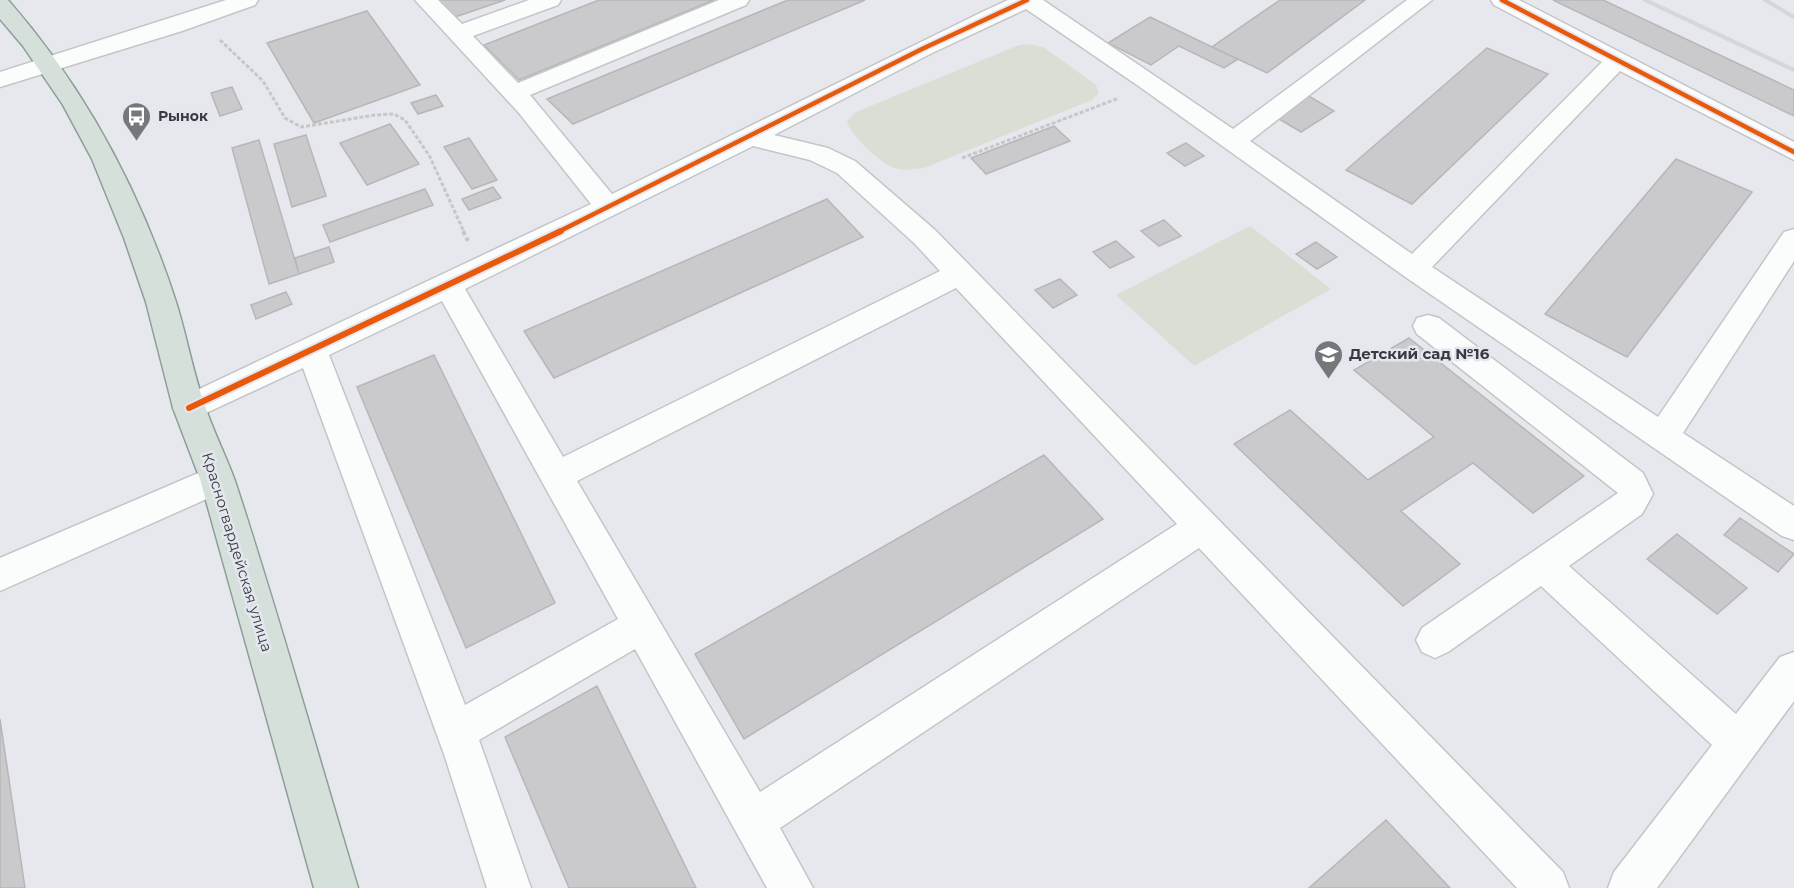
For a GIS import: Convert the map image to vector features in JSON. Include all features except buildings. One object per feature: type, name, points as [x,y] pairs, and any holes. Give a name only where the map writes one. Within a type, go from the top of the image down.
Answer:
[{"type":"main road","name":"Красногвардейская улица","points":[[0,5],[48,65],[75,105],[105,159],[138,238],[161,302],[189,408],[217,479],[336,888]]},
{"type":"street","points":[[0,80],[174,26],[247,0]]},
{"type":"street","points":[[426,0],[514,93],[608,206]]},
{"type":"street","points":[[456,34],[550,0]]},
{"type":"street","points":[[514,93],[738,0]]},
{"type":"street","points":[[189,408],[448,286],[749,137],[965,17],[1027,0],[1149,81],[1414,269],[1794,525]]},
{"type":"street","points":[[1232,142],[1422,0]]},
{"type":"street","points":[[1502,0],[1794,152]]},
{"type":"street","points":[[1414,269],[1618,59]]},
{"type":"street","points":[[749,137],[819,154],[846,167],[961,273],[1547,888]]},
{"type":"street","points":[[1663,436],[1794,239]]},
{"type":"street","points":[[557,475],[961,273]]},
{"type":"street","points":[[448,286],[791,888]]},
{"type":"street","points":[[1428,326],[1631,483],[1636,494],[1629,504],[1435,640]]},
{"type":"street","points":[[312,351],[454,732],[509,888]]},
{"type":"street","points":[[0,575],[217,479]]},
{"type":"street","points":[[753,821],[1203,526]]},
{"type":"street","points":[[1542,564],[1681,693],[1738,742]]},
{"type":"street","points":[[454,732],[642,625]]},
{"type":"street","points":[[1630,888],[1794,670]]},
{"type":"path","points":[[174,26],[211,34],[222,41],[263,81],[285,118],[301,127],[320,126],[375,115],[394,114],[405,120],[429,155],[481,269]]},
{"type":"path","points":[[962,158],[1124,96],[1149,81]]},
{"type":"shaded area","points":[[1019,45],[1043,47],[1096,85],[1099,93],[1092,100],[924,168],[902,170],[890,166],[865,146],[849,126],[847,121],[856,112]]},
{"type":"shaded area","points":[[1250,226],[1331,289],[1194,366],[1116,295]]},
{"type":"railway","points":[[1645,0],[1794,70]]},
{"type":"railway","points":[[1765,0],[1794,17]]},
{"type":"cycle path","points":[[189,408],[540,240],[922,49],[1027,0]]},
{"type":"cycle path","points":[[1502,0],[1794,152]]},
{"type":"place","name":"Рынок","points":[[137,142]]},
{"type":"place","name":"Детский сад №16","points":[[1328,380]]}]
